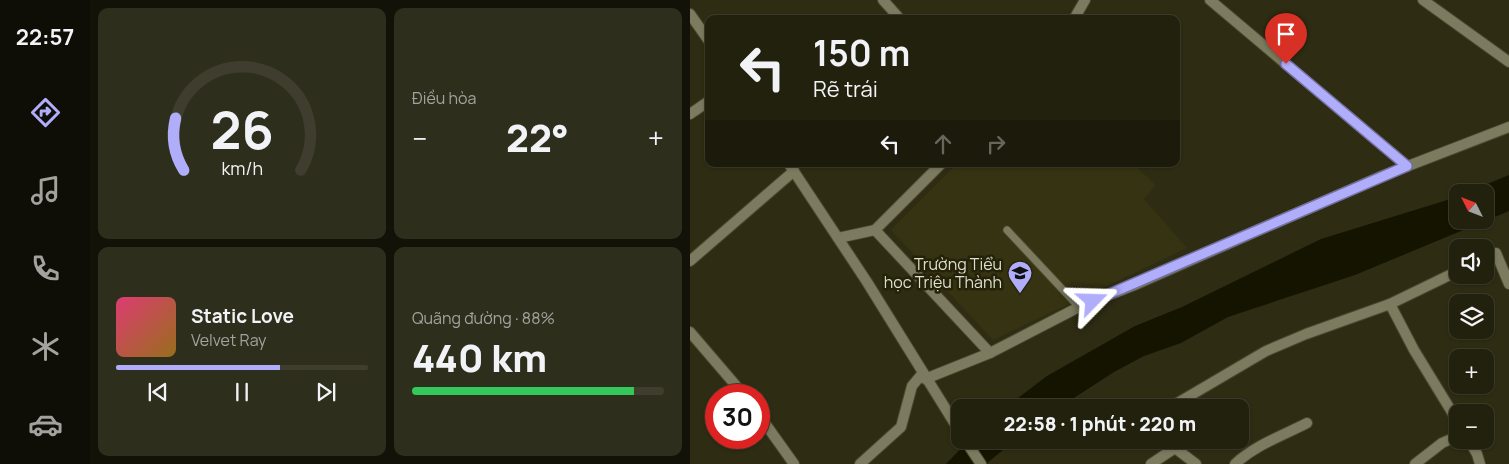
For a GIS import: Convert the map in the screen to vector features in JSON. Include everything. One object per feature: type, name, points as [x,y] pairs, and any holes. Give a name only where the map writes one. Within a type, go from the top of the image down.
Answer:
[{"type":"street","points":[[883,0],[896,15]]},
{"type":"street","points":[[1076,15],[1085,0]]},
{"type":"street","points":[[1210,0],[1407,166]]},
{"type":"street","points":[[1423,0],[1509,62]]},
{"type":"street","points":[[690,14],[705,35]]},
{"type":"street","points":[[690,114],[705,104]]},
{"type":"street","points":[[860,464],[901,427],[912,386],[924,376],[990,353],[1079,307],[1407,166],[1509,127]]},
{"type":"street","points":[[838,238],[875,230],[938,167]]},
{"type":"street","points":[[690,261],[792,168],[951,418]]},
{"type":"street","points":[[875,230],[990,353]]},
{"type":"street","points":[[1494,254],[1496,253],[1509,284]]},
{"type":"street","points":[[1185,399],[1266,351],[1306,334],[1390,304],[1449,276]]},
{"type":"street","points":[[1390,304],[1414,350],[1449,407]]},
{"type":"street","points":[[690,332],[735,384]]},
{"type":"street","points":[[1235,464],[1244,455],[1258,446],[1307,423]]},
{"type":"street","points":[[770,430],[794,464]]},
{"type":"street","points":[[1415,464],[1442,443],[1449,440]]},
{"type":"street","points":[[971,449],[981,464]]},
{"type":"street","points":[[1151,464],[1167,449]]},
{"type":"street","points":[[1178,449],[1196,464]]},
{"type":"street","points":[[1474,449],[1480,464]]},
{"type":"lane","points":[[1007,230],[1079,307]]},
{"type":"shaded area","name":"Trường Tiểu học Triệu Thành","points":[[954,167],[1136,167],[1156,185],[1144,199],[1187,248],[993,340],[891,230]]},
{"type":"shaded area","points":[[1509,175],[1509,211],[1494,217],[1494,184],[1487,184]]},
{"type":"shaded area","points":[[1449,199],[1449,229],[1466,229],[1355,275],[1228,317],[1181,343],[1144,356],[1114,372],[1072,399],[1017,399],[1047,376],[1135,326],[1182,307],[1321,239]]},
{"type":"shaded area","points":[[960,449],[1004,449],[986,464],[946,464]]},
{"type":"place","name":"Trường Tiểu học Triệu Thành","points":[[1020,294]]},
{"type":"route","points":[[1093,301],[1137,284],[1407,166],[1286,64]]}]
